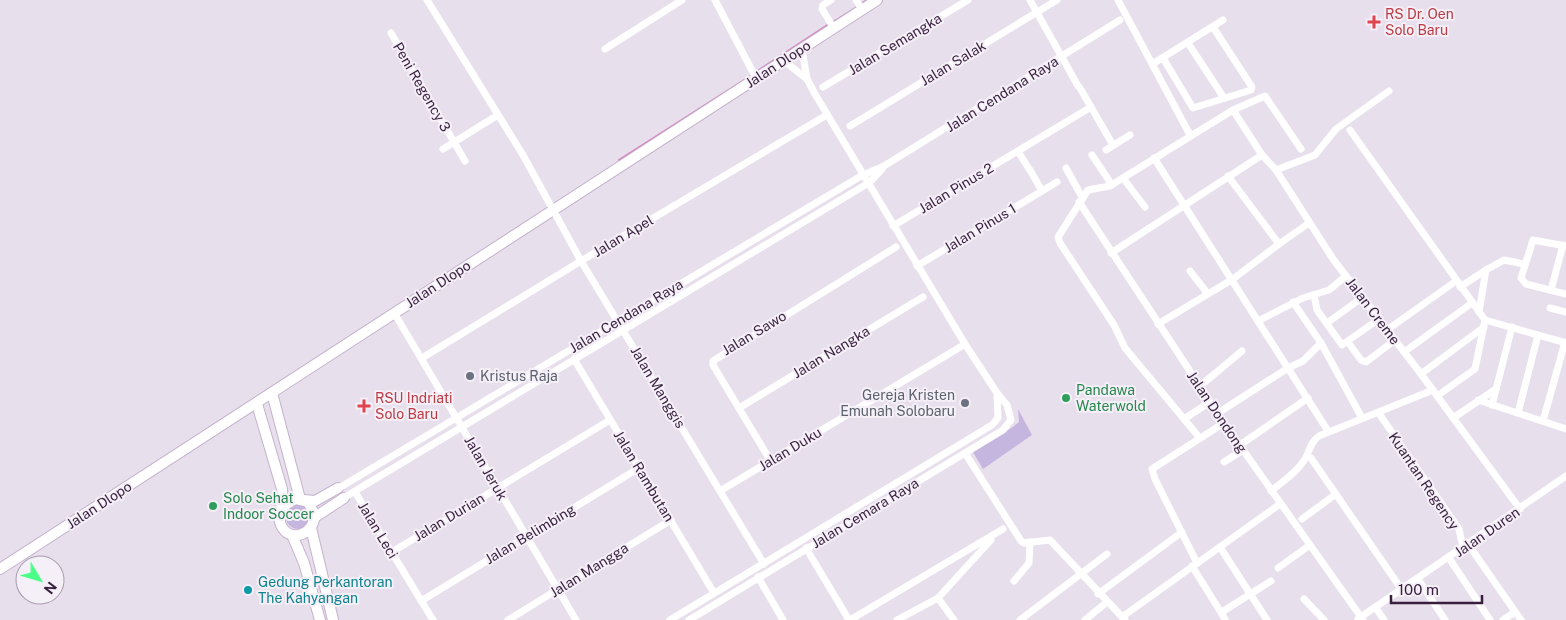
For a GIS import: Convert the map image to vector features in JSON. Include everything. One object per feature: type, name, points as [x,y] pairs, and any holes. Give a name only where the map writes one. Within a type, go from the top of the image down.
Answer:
[{"type":"street","name":"Jalan Manggis","points":[[427,0],[498,115],[554,210],[581,261],[764,564]]},
{"type":"street","points":[[605,49],[682,0]]},
{"type":"street","points":[[714,0],[754,75]]},
{"type":"street","points":[[831,0],[822,7],[831,24]]},
{"type":"street","name":"Jalan Dlopo","points":[[0,569],[257,404],[378,322],[554,210],[754,75],[784,61],[802,49],[831,24],[859,5],[877,0]]},
{"type":"street","name":"Jalan Semangka","points":[[823,87],[968,0]]},
{"type":"street","points":[[1030,0],[1113,145]]},
{"type":"street","name":"Jalan Salak","points":[[850,126],[1057,0]]},
{"type":"street","points":[[1118,0],[1154,63],[1190,135]]},
{"type":"street","name":"Jalan Cendana Raya","points":[[338,488],[862,175],[884,166],[1120,20]]},
{"type":"street","points":[[1154,63],[1223,20]]},
{"type":"street","points":[[1163,58],[1193,108],[1253,88],[1213,27]]},
{"type":"street","name":"Peni Regency 3","points":[[391,33],[465,161]]},
{"type":"street","points":[[1188,43],[1224,98]]},
{"type":"street","points":[[802,49],[807,79]]},
{"type":"street","points":[[784,61],[807,79]]},
{"type":"street","name":"Jalan Cemara Raya","points":[[690,619],[1003,430],[1009,424],[1010,410],[997,393],[862,175],[807,79]]},
{"type":"street","points":[[1276,170],[1315,156],[1336,129],[1390,91]]},
{"type":"street","points":[[1199,437],[1125,348],[1114,325],[1060,244],[1059,234],[1080,199],[1090,189],[1112,185],[1232,110],[1265,96],[1301,149]]},
{"type":"street","name":"Jalan Pinus 2","points":[[894,226],[1091,107]]},
{"type":"street","name":"Jalan Creme","points":[[1232,110],[1262,155],[1276,170],[1333,260],[1422,374],[1520,510]]},
{"type":"street","name":"Peni Regency 3","points":[[443,149],[498,115]]},
{"type":"street","name":"Jalan Apel","points":[[422,358],[825,116]]},
{"type":"street","points":[[1271,492],[1302,465],[1308,456],[1312,442],[1328,431],[1435,393],[1475,369],[1484,323],[1479,312],[1350,130]]},
{"type":"street","points":[[1106,150],[1130,135]]},
{"type":"street","points":[[1018,151],[1042,191]]},
{"type":"street","points":[[1092,155],[1112,185]]},
{"type":"street","points":[[1111,253],[1262,155]]},
{"type":"street","points":[[1154,158],[1233,279],[1328,431]]},
{"type":"street","name":"Jalan Cendana Raya","points":[[345,498],[746,254],[868,184],[884,166]]},
{"type":"street","name":"Jalan Dondong","points":[[1066,168],[1080,199],[1111,253],[1241,448],[1360,619]]},
{"type":"street","points":[[1228,176],[1278,244]]},
{"type":"street","points":[[1123,178],[1145,207]]},
{"type":"street","name":"Jalan Pinus 1","points":[[918,266],[1057,182]]},
{"type":"street","points":[[1158,324],[1233,279],[1309,222]]},
{"type":"street","points":[[1551,290],[1565,245],[1532,240],[1521,278],[1523,283],[1566,294]]},
{"type":"street","points":[[742,247],[746,254]]},
{"type":"street","name":"Jalan Sawo","points":[[770,460],[712,364],[714,358],[896,247]]},
{"type":"street","points":[[1387,330],[1458,284],[1504,260],[1524,264]]},
{"type":"street","points":[[1479,312],[1486,270]]},
{"type":"street","points":[[1190,271],[1208,294]]},
{"type":"street","points":[[1258,321],[1293,302],[1329,290],[1346,276]]},
{"type":"street","points":[[1314,295],[1317,310],[1341,344],[1348,342],[1380,319]]},
{"type":"street","name":"Jalan Nangka","points":[[739,408],[923,297]]},
{"type":"street","points":[[1327,323],[1363,297]]},
{"type":"street","points":[[1293,302],[1322,343],[1362,418]]},
{"type":"street","points":[[1404,352],[1472,303]]},
{"type":"street","points":[[1550,308],[1566,312]]},
{"type":"street","name":"Jalan Jeruk","points":[[396,316],[576,620]]},
{"type":"street","points":[[1422,374],[1484,323],[1512,327],[1566,343],[1543,421]]},
{"type":"street","points":[[1492,405],[1512,327]]},
{"type":"street","points":[[1518,413],[1538,335]]},
{"type":"street","points":[[1348,342],[1361,360],[1366,362],[1395,340]]},
{"type":"street","points":[[1218,413],[1288,368],[1303,361],[1322,343]]},
{"type":"street","name":"Jalan Duku","points":[[720,491],[962,346]]},
{"type":"street","points":[[1200,386],[1242,351]]},
{"type":"street","name":"Jalan Rambutan","points":[[574,359],[714,593]]},
{"type":"street","points":[[1453,418],[1496,389]]},
{"type":"street","name":"Jalan Cemara Raya","points":[[670,620],[842,517],[996,421],[998,416],[997,393]]},
{"type":"street","points":[[272,394],[302,500],[313,509],[315,517],[311,528],[333,620]]},
{"type":"street","points":[[1224,462],[1308,398]]},
{"type":"street","points":[[1478,400],[1566,429]]},
{"type":"street","points":[[1184,420],[1210,402]]},
{"type":"street","points":[[257,404],[282,489],[282,506],[279,516],[281,525],[292,534],[320,620]]},
{"type":"street","name":"Kuantan Regency","points":[[1380,415],[1459,529],[1465,546],[1521,620]]},
{"type":"street","name":"Jalan Durian","points":[[392,552],[610,420]]},
{"type":"street","points":[[1224,423],[1199,437],[1152,471],[1182,532],[1194,564],[1223,615],[1250,593],[1271,581]]},
{"type":"street","points":[[968,440],[973,448]]},
{"type":"street","points":[[270,446],[284,441]]},
{"type":"street","points":[[965,453],[1020,540],[1023,542],[1050,540],[1079,574],[1123,619],[1194,564],[1280,504]]},
{"type":"street","points":[[1311,458],[1402,590]]},
{"type":"street","name":"Jalan Belimbing","points":[[421,600],[639,468]]},
{"type":"street","name":"Jalan Duren","points":[[1360,619],[1520,510],[1566,476]]},
{"type":"street","points":[[282,506],[290,500],[315,501],[338,488]]},
{"type":"street","name":"Jalan Leci","points":[[355,492],[433,620]]},
{"type":"street","points":[[1302,519],[1336,494]]},
{"type":"street","points":[[315,517],[345,498]]},
{"type":"street","points":[[842,517],[846,525]]},
{"type":"street","name":"Jalan Mangga","points":[[508,620],[670,520]]},
{"type":"street","points":[[292,534],[301,535],[311,528]]},
{"type":"street","points":[[897,620],[938,598],[1003,529]]},
{"type":"street","points":[[1098,594],[1182,532]]},
{"type":"street","points":[[806,548],[850,620],[862,617],[996,535]]},
{"type":"street","points":[[1014,581],[1029,563],[1030,542]]},
{"type":"street","points":[[1278,568],[1310,545]]},
{"type":"street","points":[[1220,547],[1267,620]]},
{"type":"street","points":[[1020,620],[1107,554]]},
{"type":"street","points":[[1449,558],[1490,620]]},
{"type":"street","points":[[758,578],[783,620]]},
{"type":"street","points":[[1418,579],[1445,620]]},
{"type":"street","points":[[312,593],[325,590]]},
{"type":"street","points":[[938,598],[954,620]]},
{"type":"street","points":[[1304,599],[1324,620]]},
{"type":"street","points":[[1085,620],[1107,602]]},
{"type":"street","points":[[1376,608],[1384,620]]},
{"type":"street","points":[[687,610],[690,619]]},
{"type":"street","points":[[1503,620],[1515,612]]},
{"type":"shaded area","points":[[1018,409],[1032,435],[983,469],[973,452],[1019,422]]},
{"type":"shaded area","points":[[298,505],[307,508],[310,517],[307,526],[298,529],[289,526],[286,517],[289,508]]},
{"type":"waterway","points":[[861,4],[867,0]]},
{"type":"waterway","points":[[833,22],[857,7]]},
{"type":"waterway","points":[[756,72],[829,24]]},
{"type":"waterway","points":[[619,160],[752,75]]},
{"type":"place","name":"RS Dr. Oen Solo Baru","points":[[1374,22]]},
{"type":"place","name":"Kristus Raja","points":[[470,376]]},
{"type":"place","name":"Pandawa Waterwold","points":[[1066,398]]},
{"type":"place","name":"Gereja Kristen Emunah Solobaru","points":[[965,403]]},
{"type":"place","name":"RSU Indriati Solo Baru","points":[[364,406]]},
{"type":"place","name":"Solo Sehat Indoor Soccer","points":[[213,506]]},
{"type":"place","name":"Gedung Perkantoran The Kahyangan","points":[[248,590]]}]
